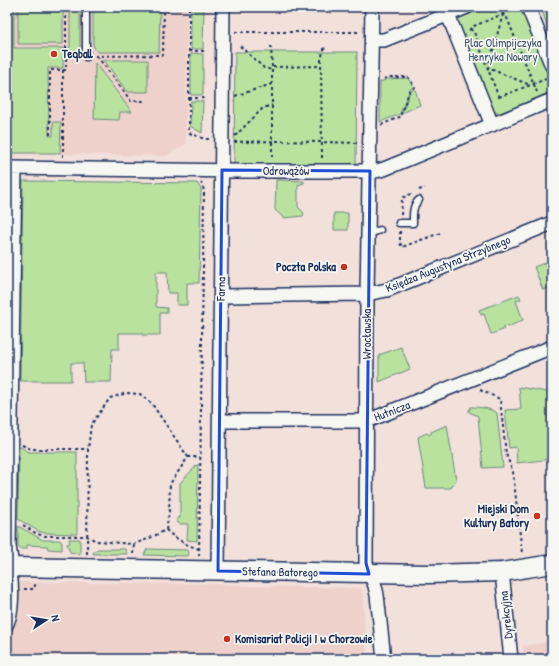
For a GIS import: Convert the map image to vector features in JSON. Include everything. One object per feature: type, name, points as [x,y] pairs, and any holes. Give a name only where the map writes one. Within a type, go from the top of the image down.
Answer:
[{"type":"street","name":"Farna","points":[[218,571],[221,421],[223,7]]},
{"type":"street","name":"Wrocławska","points":[[372,7],[370,171],[374,232],[368,294],[366,563],[377,595],[384,659]]},
{"type":"street","points":[[372,40],[384,40],[467,7]]},
{"type":"street","points":[[528,7],[552,66]]},
{"type":"street","points":[[448,15],[492,125]]},
{"type":"street","name":"Odrowążów","points":[[11,168],[370,171],[384,169],[552,100]]},
{"type":"street","points":[[10,567],[11,168]]},
{"type":"street","name":"Księdza Augustyna Strzybnego","points":[[221,296],[368,294],[387,290],[552,223]]},
{"type":"street","name":"Hutnicza","points":[[221,421],[367,421],[552,347]]},
{"type":"street","name":"Stefana Batorego","points":[[10,567],[370,574],[502,572],[552,564]]},
{"type":"street","name":"Dyrekcyjna","points":[[502,572],[511,659]]},
{"type":"lane","points":[[86,7],[86,56]]},
{"type":"lane","points":[[399,223],[412,223],[413,211],[419,200]]},
{"type":"lane","points":[[7,630],[14,616],[14,576],[10,567]]},
{"type":"path","points":[[50,135],[50,70],[66,70],[66,7]]},
{"type":"path","points":[[66,57],[163,56],[164,7]]},
{"type":"path","points":[[189,7],[189,133],[205,139]]},
{"type":"path","points":[[502,7],[538,95]]},
{"type":"path","points":[[465,30],[504,14]]},
{"type":"path","points":[[488,68],[504,14]]},
{"type":"path","points":[[470,29],[474,32],[499,98]]},
{"type":"path","points":[[234,32],[360,32]]},
{"type":"path","points":[[240,46],[264,68],[322,66]]},
{"type":"path","points":[[271,46],[272,161]]},
{"type":"path","points":[[322,165],[322,59],[325,46]]},
{"type":"path","points":[[189,51],[206,51]]},
{"type":"path","points":[[98,56],[131,101],[144,101]]},
{"type":"path","points":[[488,68],[530,85]]},
{"type":"path","points":[[63,70],[63,158]]},
{"type":"path","points":[[378,81],[390,77],[408,77],[415,87],[410,90],[401,113],[402,116],[378,126]]},
{"type":"path","points":[[494,100],[546,79]]},
{"type":"path","points":[[233,97],[272,84]]},
{"type":"path","points":[[189,98],[206,98]]},
{"type":"path","points":[[233,139],[263,108],[272,105]]},
{"type":"path","points":[[233,142],[359,143]]},
{"type":"path","points":[[199,181],[203,186],[204,193],[199,557]]},
{"type":"path","points":[[476,387],[500,399],[506,454],[513,472],[522,558]]},
{"type":"path","points":[[86,557],[88,449],[91,425],[110,398],[127,393],[140,394],[152,404],[188,457]]},
{"type":"path","points":[[17,444],[31,449],[88,449]]},
{"type":"path","points":[[188,457],[200,457]]},
{"type":"path","points":[[166,530],[169,513],[170,484],[188,457]]},
{"type":"path","points":[[19,523],[37,534],[45,536],[87,536],[96,541],[134,544],[166,530]]},
{"type":"path","points":[[166,530],[176,539],[188,546],[199,549]]},
{"type":"path","points":[[133,557],[134,544]]},
{"type":"highlighted area","points":[[222,170],[370,171],[366,563],[369,574],[218,571]]},
{"type":"shaded area","points":[[7,7],[187,7],[186,144],[166,156],[7,153]]},
{"type":"shaded area","points":[[7,582],[221,584],[249,586],[362,588],[367,659],[7,659]]},
{"type":"shaded area","points":[[552,641],[552,659],[524,659],[523,646]]},
{"type":"green space","points":[[7,7],[14,7],[14,48],[63,48],[63,68],[48,68],[49,136],[53,136],[53,122],[61,122],[60,153],[7,153]]},
{"type":"green space","points":[[18,7],[63,7],[63,44],[18,44]]},
{"type":"green space","points":[[70,7],[80,7],[80,51],[69,51]]},
{"type":"green space","points":[[93,7],[160,7],[159,52],[97,52],[93,45]]},
{"type":"green space","name":"Plac Olimpijczyka Henryka Nowary","points":[[485,7],[521,7],[552,84],[552,90],[548,93],[500,113],[494,112],[457,22],[460,18]]},
{"type":"green space","points":[[541,7],[552,7],[552,28],[548,29]]},
{"type":"green space","points":[[191,8],[204,8],[203,49],[191,49]]},
{"type":"green space","points":[[235,52],[357,52],[356,165],[234,164]]},
{"type":"green space","points":[[191,53],[203,54],[203,95],[191,95]]},
{"type":"green space","points":[[104,60],[148,60],[148,92],[127,92]]},
{"type":"green space","points":[[95,63],[132,112],[120,112],[119,120],[94,119]]},
{"type":"green space","points":[[408,78],[414,87],[410,89],[400,114],[380,122],[380,82],[387,79]]},
{"type":"green space","points":[[415,89],[420,105],[402,113],[410,91]]},
{"type":"green space","points":[[191,101],[203,101],[202,133],[190,126]]},
{"type":"green space","points":[[276,180],[304,181],[304,183],[298,185],[298,207],[304,213],[303,216],[284,218],[275,210]]},
{"type":"green space","points":[[23,181],[197,183],[201,189],[199,283],[187,283],[187,305],[177,305],[177,293],[168,293],[167,272],[156,272],[156,307],[167,308],[167,313],[160,313],[160,335],[119,333],[119,349],[112,349],[111,382],[84,382],[83,363],[71,363],[71,381],[20,381]]},
{"type":"green space","points":[[334,213],[348,213],[348,230],[334,230]]},
{"type":"green space","points":[[552,260],[552,286],[543,290],[534,267]]},
{"type":"green space","points":[[519,295],[521,299],[516,301],[523,320],[508,327],[504,326],[503,330],[491,334],[484,314],[481,315],[479,310]]},
{"type":"green space","points":[[401,347],[410,369],[379,382],[379,355]]},
{"type":"green space","points":[[519,387],[552,393],[552,459],[517,463],[516,447],[509,448],[505,410],[521,409]]},
{"type":"green space","points":[[471,407],[488,409],[497,413],[503,467],[483,468],[478,416],[469,412]]},
{"type":"green space","points":[[447,425],[456,480],[451,488],[426,488],[418,437],[427,433],[429,435],[431,432]]},
{"type":"green space","points":[[19,446],[28,452],[77,452],[77,534],[45,533],[38,531],[18,519]]},
{"type":"green space","points":[[198,464],[197,541],[187,540],[188,524],[180,524],[177,522],[177,518],[180,518],[180,483]]},
{"type":"green space","points":[[18,526],[43,540],[60,540],[62,543],[62,550],[48,549],[47,546],[27,545],[27,549],[21,549],[18,547]]},
{"type":"green space","points":[[69,539],[80,539],[80,554],[70,552],[67,544],[70,543]]},
{"type":"green space","points":[[98,549],[125,549],[127,554],[93,554],[94,551]]},
{"type":"green space","points":[[147,549],[188,550],[189,554],[188,556],[144,555]]},
{"type":"place","name":"Teqball","points":[[54,54]]},
{"type":"place","name":"Poczta Polska","points":[[344,267]]},
{"type":"place","name":"Miejski Dom Kultury Batory","points":[[537,516]]},
{"type":"place","name":"Komisariat Policji I w Chorzowie","points":[[227,639]]}]
